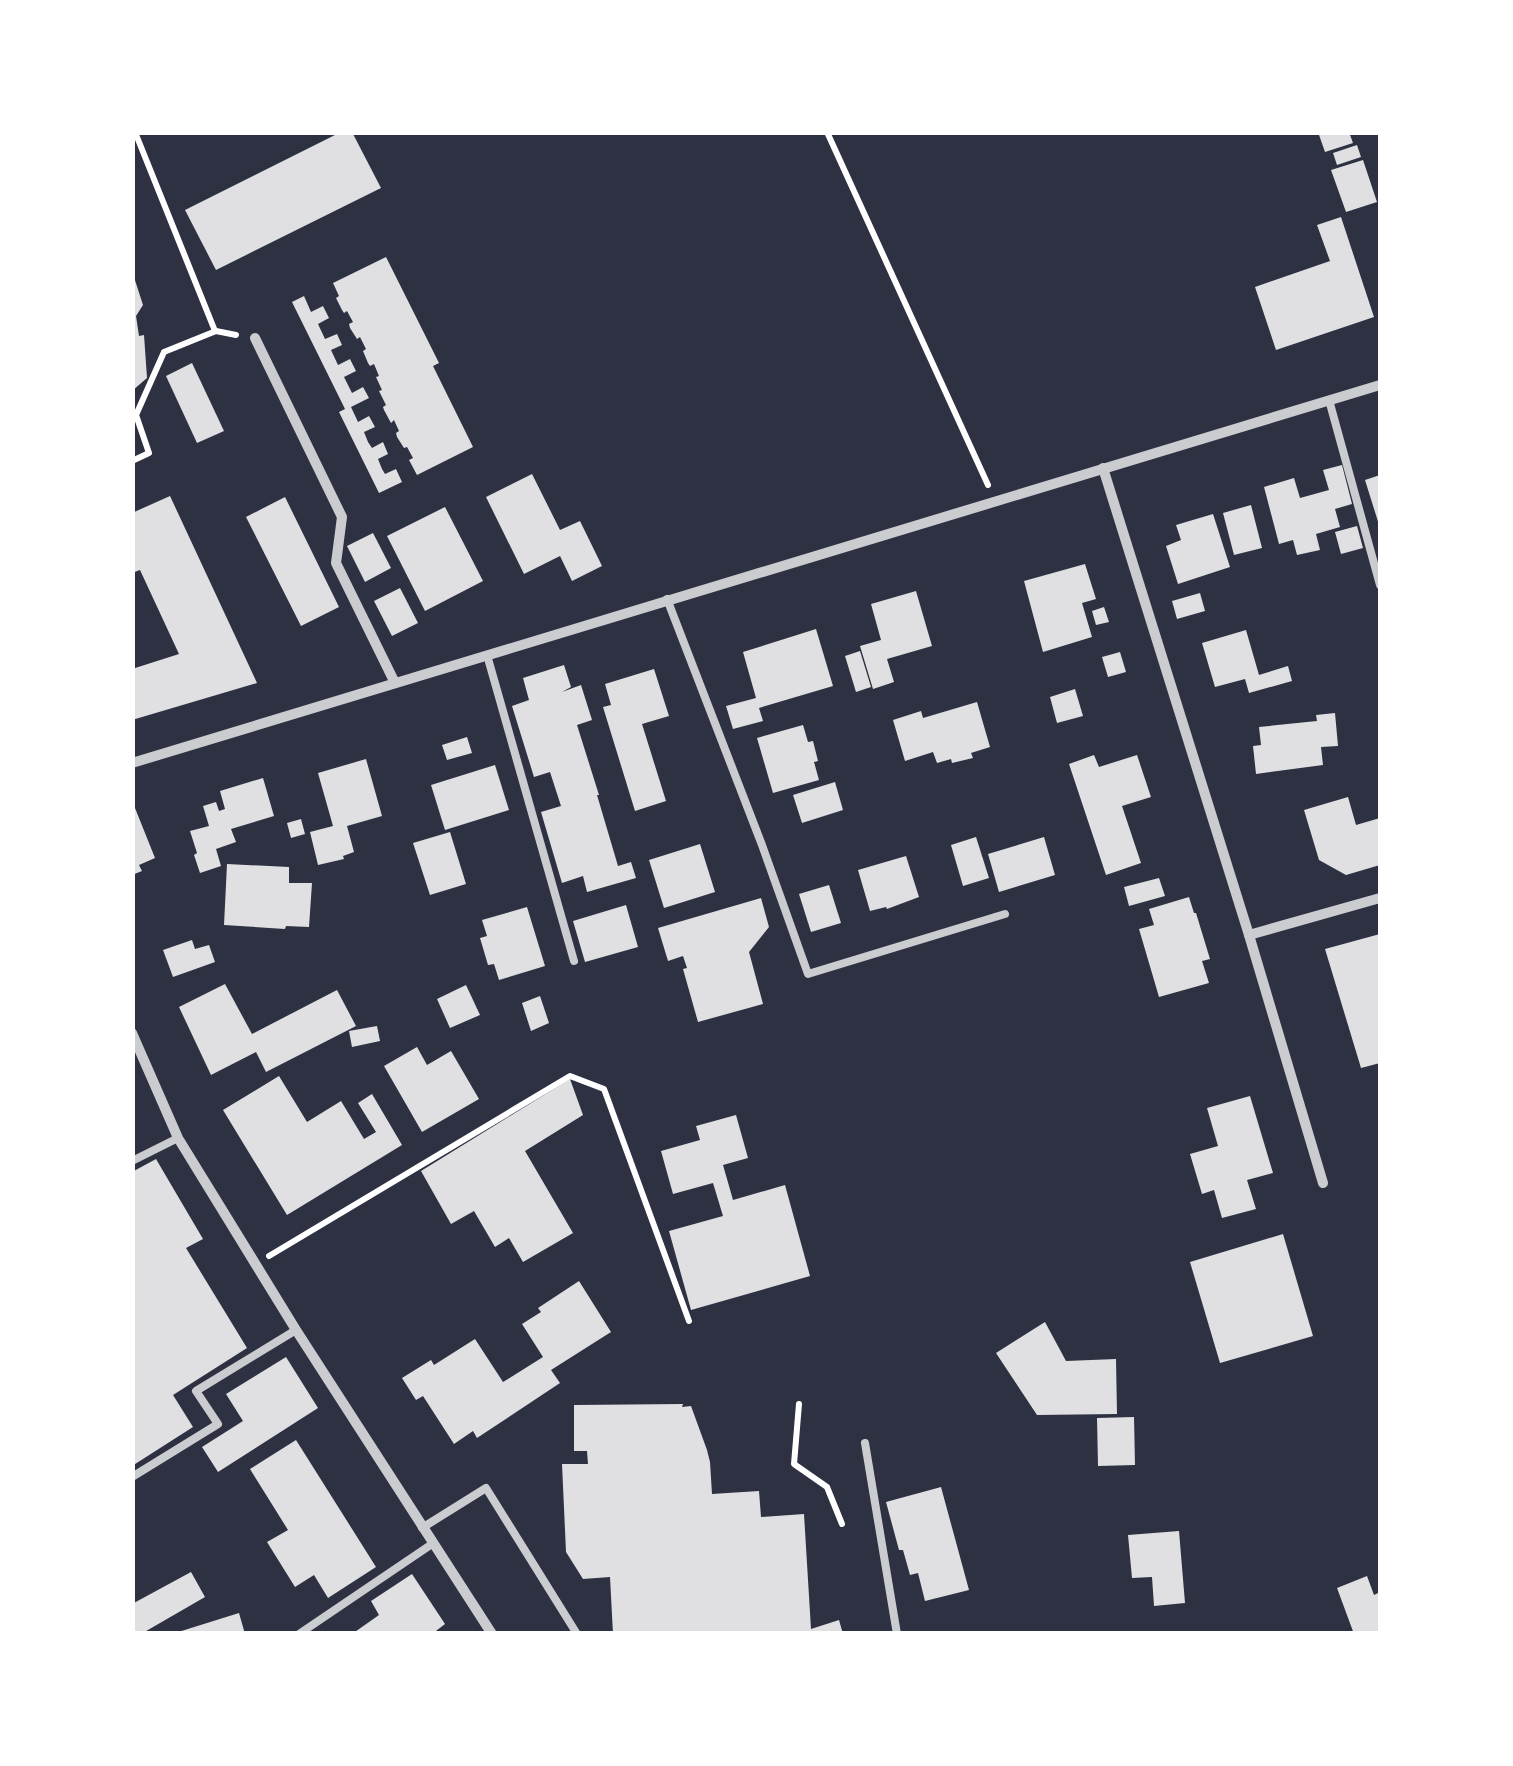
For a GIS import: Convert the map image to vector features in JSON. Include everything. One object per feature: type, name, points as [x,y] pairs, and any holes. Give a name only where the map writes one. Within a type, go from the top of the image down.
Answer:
[{"type":"street","points":[[255,338],[342,517],[336,563],[395,684]]},
{"type":"street","points":[[132,763],[1380,385]]},
{"type":"street","points":[[1103,468],[1324,1184]]},
{"type":"street","points":[[1249,936],[1380,898]]},
{"type":"street","points":[[132,1034],[178,1138],[492,1634]]},
{"type":"lane","points":[[1329,400],[1380,586]]},
{"type":"lane","points":[[667,599],[808,974],[1004,914]]},
{"type":"lane","points":[[488,654],[574,961]]},
{"type":"lane","points":[[132,1161],[178,1138]]},
{"type":"lane","points":[[132,1478],[218,1424],[196,1391],[296,1330]]},
{"type":"lane","points":[[865,1444],[897,1634]]},
{"type":"lane","points":[[422,1528],[486,1488],[576,1634]]},
{"type":"lane","points":[[299,1634],[432,1544]]},
{"type":"path","points":[[826,132],[995,500]]},
{"type":"path","points":[[136,133],[216,331]]},
{"type":"path","points":[[132,461],[149,454],[134,413],[164,352],[216,331],[255,338]]},
{"type":"path","points":[[255,1264],[570,1076],[604,1089],[690,1321]]},
{"type":"path","points":[[798,1404],[794,1464],[827,1487],[842,1524]]},
{"type":"building","points":[[341,132],[352,132],[381,188],[216,270],[185,210]]},
{"type":"building","points":[[1318,132],[1349,132],[1353,143],[1325,152]]},
{"type":"building","points":[[1357,145],[1361,157],[1337,165],[1333,153]]},
{"type":"building","points":[[1363,160],[1377,202],[1346,212],[1331,170]]},
{"type":"building","points":[[1341,217],[1374,317],[1276,350],[1255,287],[1330,261],[1317,225]]},
{"type":"building","points":[[386,257],[439,363],[433,366],[473,447],[417,475],[409,460],[413,458],[397,437],[399,431],[394,420],[391,423],[384,410],[386,405],[374,364],[368,363],[360,337],[357,339],[350,328],[353,322],[347,311],[342,310],[333,283]]},
{"type":"building","points":[[132,271],[143,305],[136,316],[139,336],[144,335],[147,378],[132,391]]},
{"type":"building","points":[[304,296],[311,312],[323,306],[329,318],[318,324],[325,339],[337,334],[342,345],[331,350],[338,365],[350,359],[356,371],[344,377],[352,393],[363,387],[369,398],[351,407],[358,422],[369,416],[375,427],[364,432],[368,442],[372,448],[383,442],[388,454],[378,459],[382,469],[385,474],[396,469],[402,482],[379,493],[339,412],[345,409],[292,302]]},
{"type":"building","points":[[192,363],[224,431],[197,443],[166,376]]},
{"type":"building","points":[[1342,465],[1352,504],[1335,509],[1340,527],[1316,534],[1320,550],[1297,555],[1293,540],[1279,544],[1264,487],[1294,478],[1300,498],[1329,490],[1323,470]]},
{"type":"building","points":[[532,474],[560,530],[580,521],[602,566],[572,581],[560,556],[524,574],[486,497]]},
{"type":"building","points":[[1380,475],[1380,528],[1365,480]]},
{"type":"building","points":[[170,496],[257,683],[132,720],[132,669],[179,654],[140,570],[132,573],[132,513]]},
{"type":"building","points":[[285,497],[339,607],[301,626],[246,517]]},
{"type":"building","points":[[1251,505],[1262,548],[1234,555],[1223,513]]},
{"type":"building","points":[[445,507],[483,581],[425,611],[387,536]]},
{"type":"building","points":[[1213,514],[1230,567],[1178,584],[1166,546],[1181,540],[1176,525]]},
{"type":"building","points":[[1357,526],[1363,548],[1341,554],[1335,532]]},
{"type":"building","points":[[373,533],[391,568],[365,582],[347,546]]},
{"type":"building","points":[[1085,564],[1096,599],[1082,603],[1092,637],[1043,652],[1024,581]]},
{"type":"building","points":[[400,588],[418,623],[392,636],[374,601]]},
{"type":"building","points":[[916,591],[932,646],[887,659],[894,682],[873,689],[860,646],[881,640],[871,604]]},
{"type":"building","points":[[1200,593],[1205,611],[1177,619],[1172,601]]},
{"type":"building","points":[[1104,607],[1109,622],[1096,625],[1092,611]]},
{"type":"building","points":[[816,629],[833,686],[759,708],[763,721],[733,729],[726,706],[756,698],[743,652]]},
{"type":"building","points":[[1246,630],[1259,675],[1288,666],[1292,681],[1249,693],[1245,679],[1215,687],[1202,643]]},
{"type":"building","points":[[860,651],[871,687],[856,692],[845,656]]},
{"type":"building","points":[[1120,652],[1126,672],[1108,677],[1102,657]]},
{"type":"building","points":[[564,665],[571,687],[562,692],[581,685],[592,720],[577,725],[618,866],[631,862],[636,878],[587,892],[583,876],[562,883],[541,812],[561,806],[550,772],[534,777],[512,706],[529,700],[523,678]]},
{"type":"building","points":[[654,669],[669,716],[642,724],[666,801],[635,811],[603,707],[611,705],[605,684]]},
{"type":"building","points":[[1075,689],[1083,716],[1057,723],[1050,697]]},
{"type":"building","points":[[977,702],[990,747],[971,753],[973,758],[952,763],[951,759],[937,763],[933,752],[905,761],[893,720],[921,711],[923,718]]},
{"type":"building","points":[[1335,713],[1338,746],[1321,747],[1323,765],[1256,774],[1253,746],[1261,745],[1259,727],[1317,721],[1316,715]]},
{"type":"building","points":[[803,725],[808,742],[813,741],[819,780],[773,793],[757,738]]},
{"type":"building","points":[[467,737],[472,753],[447,760],[442,745]]},
{"type":"building","points":[[1094,755],[1099,767],[1137,755],[1151,797],[1122,806],[1141,863],[1106,875],[1069,764]]},
{"type":"building","points":[[366,759],[382,816],[347,826],[354,852],[343,856],[344,859],[318,865],[310,832],[333,826],[318,773]]},
{"type":"building","points":[[495,765],[509,810],[445,830],[431,785]]},
{"type":"building","points":[[263,778],[274,816],[231,829],[236,842],[216,849],[221,866],[200,873],[190,831],[209,826],[203,806],[216,802],[219,811],[225,809],[220,791]]},
{"type":"building","points":[[835,782],[843,810],[802,823],[793,795]]},
{"type":"building","points":[[1348,797],[1356,825],[1380,818],[1380,865],[1346,875],[1319,860],[1304,810]]},
{"type":"building","points":[[133,803],[155,858],[139,865],[142,871],[132,875]]},
{"type":"building","points":[[301,819],[305,834],[291,838],[287,823]]},
{"type":"building","points":[[450,832],[466,884],[430,895],[413,843]]},
{"type":"building","points":[[976,837],[989,878],[963,886],[951,845]]},
{"type":"building","points":[[1044,837],[1055,875],[999,892],[988,854]]},
{"type":"building","points":[[700,844],[715,892],[664,908],[649,860]]},
{"type":"building","points":[[906,856],[919,897],[870,911],[858,870]]},
{"type":"building","points":[[227,864],[289,867],[289,883],[312,883],[309,927],[224,925]]},
{"type":"building","points":[[1159,878],[1165,896],[1129,906],[1124,887]]},
{"type":"building","points":[[829,885],[841,923],[811,932],[799,894]]},
{"type":"building","points":[[1189,897],[1210,959],[1202,961],[1209,983],[1159,997],[1139,929],[1154,925],[1149,909]]},
{"type":"building","points":[[761,898],[769,927],[749,952],[763,1004],[698,1022],[683,956],[668,961],[658,928]]},
{"type":"building","points":[[626,905],[638,947],[585,962],[573,921]]},
{"type":"building","points":[[527,907],[545,966],[499,980],[494,964],[488,965],[480,938],[487,936],[482,920]]},
{"type":"building","points":[[1380,934],[1380,1063],[1361,1068],[1325,949]]},
{"type":"building","points":[[192,940],[195,949],[209,945],[215,962],[173,977],[163,950]]},
{"type":"building","points":[[225,984],[252,1034],[337,990],[356,1026],[266,1072],[256,1052],[211,1075],[179,1007]]},
{"type":"building","points":[[466,985],[480,1015],[450,1028],[437,999]]},
{"type":"building","points":[[540,996],[549,1023],[531,1031],[522,1003]]},
{"type":"building","points":[[377,1026],[380,1041],[352,1047],[349,1031]]},
{"type":"building","points":[[417,1047],[427,1065],[451,1051],[479,1099],[422,1132],[384,1066]]},
{"type":"building","points":[[279,1076],[307,1122],[341,1101],[364,1139],[376,1132],[358,1103],[372,1094],[402,1145],[287,1215],[223,1110]]},
{"type":"building","points":[[570,1079],[583,1115],[525,1151],[573,1233],[523,1262],[509,1238],[495,1247],[474,1211],[451,1224],[421,1171]]},
{"type":"building","points":[[1250,1096],[1273,1173],[1247,1180],[1256,1209],[1222,1218],[1214,1190],[1202,1194],[1190,1154],[1218,1146],[1207,1108]]},
{"type":"building","points":[[736,1115],[748,1158],[723,1165],[733,1200],[785,1185],[810,1276],[691,1310],[669,1231],[723,1216],[713,1183],[673,1194],[661,1151],[700,1140],[696,1126]]},
{"type":"building","points":[[156,1159],[203,1239],[186,1248],[247,1348],[173,1395],[193,1427],[132,1466],[132,1172]]},
{"type":"building","points":[[1283,1234],[1313,1336],[1220,1363],[1190,1262]]},
{"type":"building","points":[[579,1281],[611,1332],[551,1370],[560,1383],[477,1438],[473,1431],[454,1444],[423,1396],[416,1400],[402,1378],[431,1360],[434,1365],[475,1339],[503,1382],[543,1357],[522,1324],[541,1312],[538,1308]]},
{"type":"building","points":[[1045,1322],[1066,1361],[1116,1359],[1117,1414],[1037,1415],[996,1353]]},
{"type":"building","points":[[286,1357],[318,1408],[218,1472],[202,1447],[243,1421],[226,1394]]},
{"type":"building","points":[[683,1404],[682,1407],[691,1406],[707,1450],[712,1494],[759,1491],[761,1517],[804,1514],[811,1629],[839,1620],[843,1634],[613,1634],[610,1577],[583,1579],[566,1552],[562,1464],[588,1464],[587,1451],[574,1451],[574,1405]]},
{"type":"building","points":[[1134,1417],[1135,1465],[1098,1466],[1097,1418]]},
{"type":"building","points":[[296,1440],[376,1567],[328,1598],[314,1575],[295,1587],[267,1542],[288,1530],[250,1469]]},
{"type":"building","points":[[941,1487],[969,1590],[925,1601],[918,1573],[910,1575],[903,1550],[899,1550],[886,1502]]},
{"type":"building","points":[[1179,1531],[1185,1603],[1154,1606],[1152,1577],[1132,1578],[1128,1535]]},
{"type":"building","points":[[191,1572],[205,1597],[141,1634],[132,1634],[132,1604]]},
{"type":"building","points":[[412,1574],[445,1624],[432,1634],[352,1634],[379,1615],[371,1601]]},
{"type":"building","points":[[1367,1576],[1374,1595],[1380,1592],[1380,1634],[1354,1634],[1337,1588]]},
{"type":"building","points":[[239,1613],[245,1634],[175,1634],[175,1633]]}]
